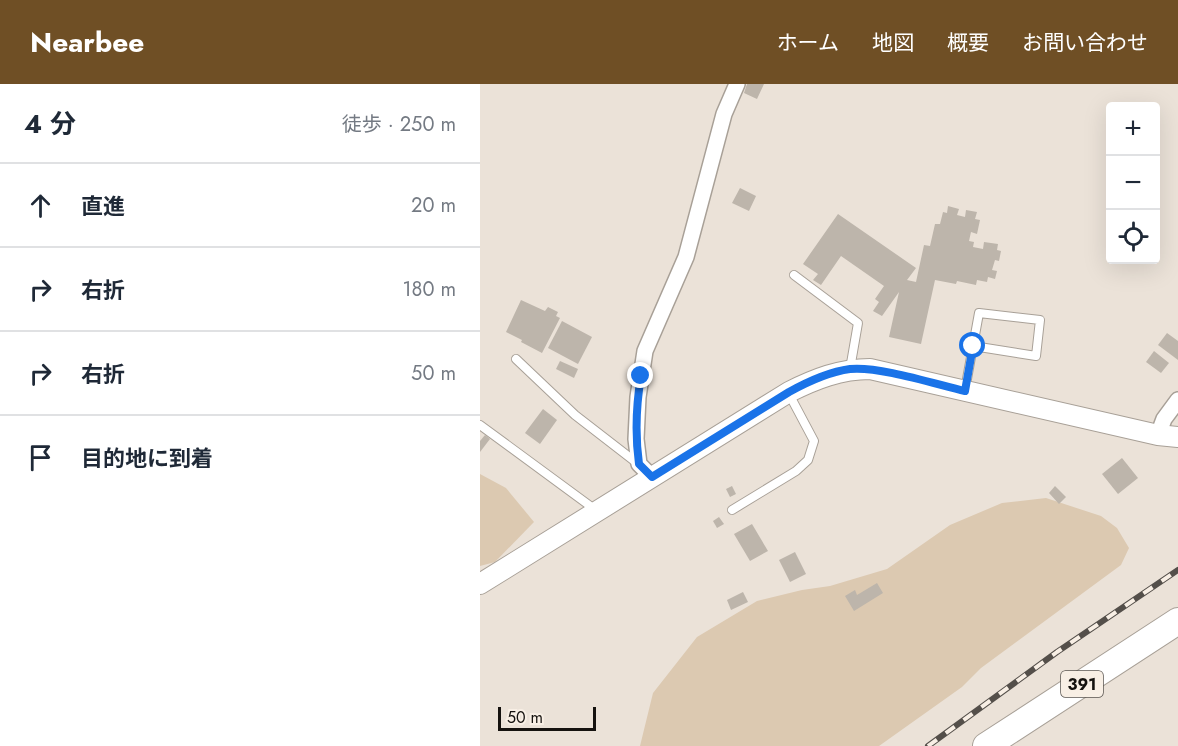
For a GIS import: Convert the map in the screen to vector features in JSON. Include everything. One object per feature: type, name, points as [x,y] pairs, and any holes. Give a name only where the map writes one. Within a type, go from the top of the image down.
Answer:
[{"type":"highway","name":"391","points":[[986,746],[1178,621]]},
{"type":"street","points":[[645,471],[636,439],[645,351],[686,257],[724,114],[737,84]]},
{"type":"street","points":[[480,584],[597,511],[645,471],[811,381],[850,369],[870,369],[1158,435],[1178,437]]},
{"type":"street","points":[[1158,435],[1164,419],[1178,400]]},
{"type":"lane","points":[[794,275],[858,323],[850,369]]},
{"type":"lane","points":[[965,391],[973,346],[979,313],[1040,320],[1036,356],[973,346]]},
{"type":"lane","points":[[516,359],[574,415],[645,471]]},
{"type":"lane","points":[[732,510],[796,471],[808,460],[813,441],[789,392]]},
{"type":"lane","points":[[480,424],[597,511]]},
{"type":"shaded area","points":[[480,474],[506,488],[534,522],[495,562],[480,566]]},
{"type":"shaded area","points":[[1046,498],[1101,516],[1117,528],[1129,548],[1121,565],[981,668],[962,687],[879,746],[640,746],[653,693],[697,637],[757,601],[830,586],[887,569],[950,525],[1002,503]]},
{"type":"building","points":[[747,84],[764,84],[757,99],[744,93]]},
{"type":"building","points":[[740,188],[756,196],[749,211],[732,203]]},
{"type":"building","points":[[948,206],[959,209],[957,215],[965,217],[966,210],[977,212],[975,219],[980,220],[977,234],[971,232],[969,241],[974,242],[973,247],[983,249],[984,242],[998,244],[997,250],[1001,251],[999,261],[995,260],[992,270],[997,271],[995,279],[988,277],[987,282],[977,280],[976,285],[935,280],[921,344],[889,337],[899,292],[882,316],[873,311],[879,302],[875,299],[884,286],[841,256],[821,285],[813,280],[818,274],[803,264],[838,214],[916,268],[907,280],[916,282],[924,245],[930,246],[935,224],[940,224],[943,212],[947,213]]},
{"type":"building","points":[[521,300],[545,311],[548,307],[558,312],[556,316],[560,318],[542,353],[506,332]]},
{"type":"building","points":[[562,321],[592,337],[578,364],[548,348]]},
{"type":"building","points":[[1167,333],[1178,341],[1178,360],[1158,345]]},
{"type":"building","points":[[1154,351],[1169,363],[1161,373],[1146,362]]},
{"type":"building","points":[[560,361],[578,369],[574,378],[556,369]]},
{"type":"building","points":[[543,409],[557,420],[540,444],[525,433]]},
{"type":"building","points":[[485,435],[490,439],[480,452],[480,441]]},
{"type":"building","points":[[1122,458],[1138,478],[1118,494],[1102,474]]},
{"type":"building","points":[[732,486],[736,494],[730,497],[726,489]]},
{"type":"building","points":[[1055,486],[1066,497],[1059,504],[1049,493]]},
{"type":"building","points":[[719,517],[724,524],[717,528],[713,521]]},
{"type":"building","points":[[752,524],[768,551],[750,561],[734,534]]},
{"type":"building","points":[[795,552],[806,574],[790,582],[779,560]]},
{"type":"building","points":[[877,583],[883,593],[854,611],[845,596],[855,590],[857,595]]},
{"type":"building","points":[[743,592],[748,602],[731,610],[727,600]]},
{"type":"railway","points":[[928,746],[1057,652],[1178,570]]},
{"type":"route","points":[[641,376],[636,439],[639,464],[652,477],[789,392],[811,381],[839,372],[850,369],[870,369],[965,391],[973,346]]}]
